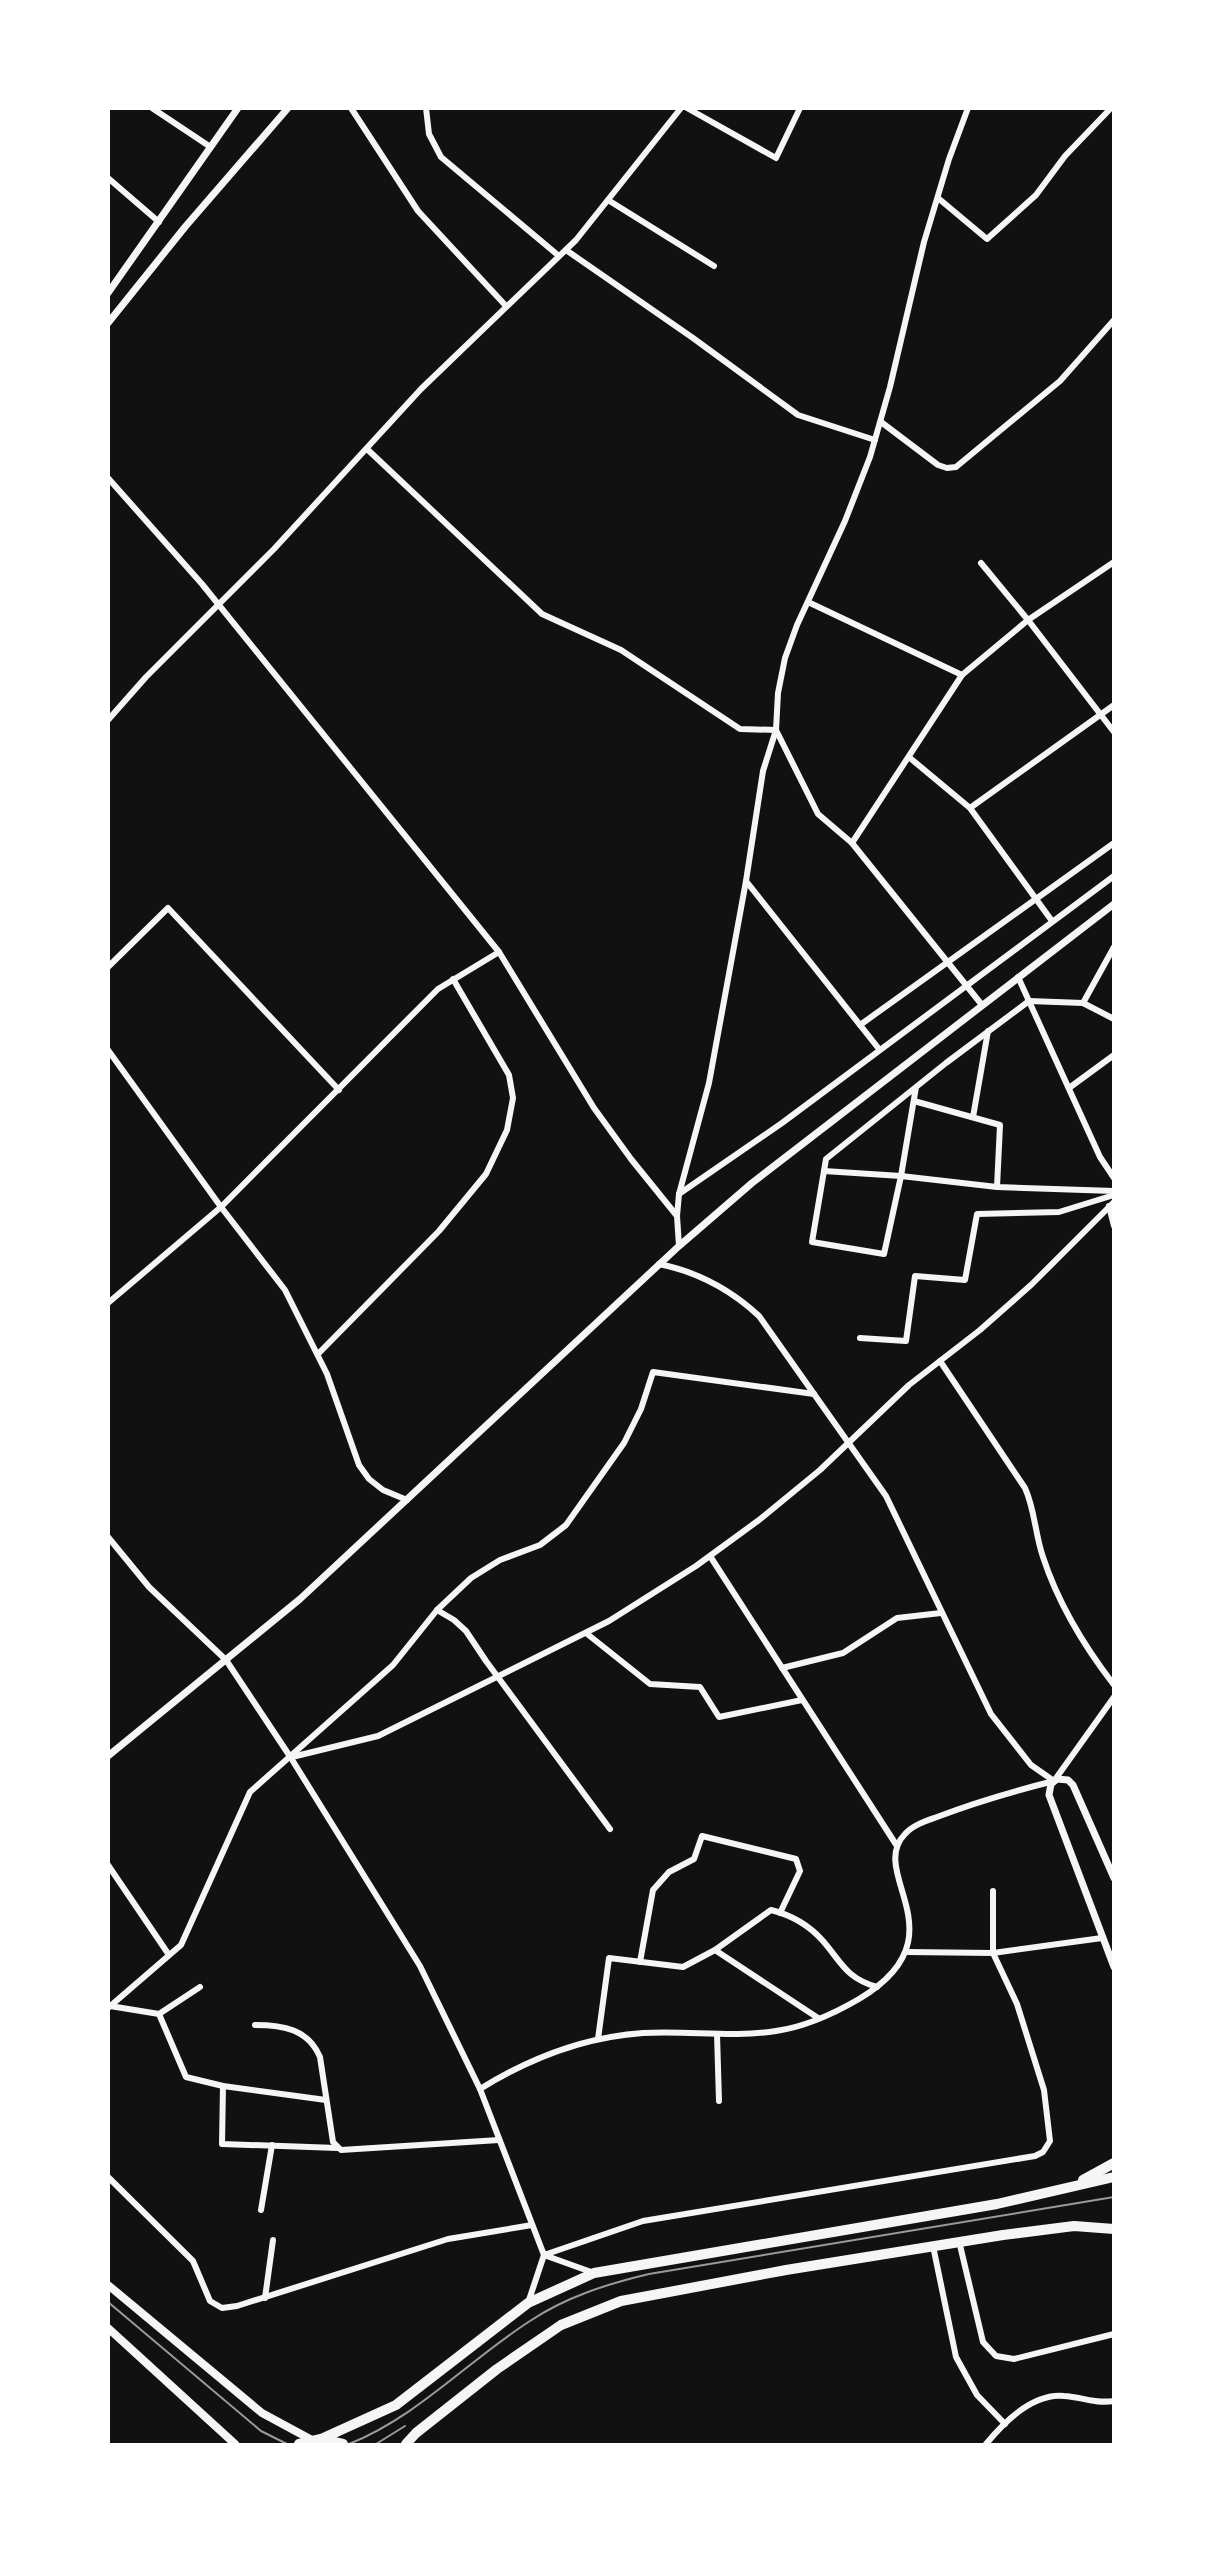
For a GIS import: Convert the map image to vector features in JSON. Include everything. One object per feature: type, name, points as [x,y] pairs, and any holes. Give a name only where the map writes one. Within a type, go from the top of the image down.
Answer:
[{"type":"main road","points":[[1067,2188],[1114,2163]]},
{"type":"main road","points":[[299,2445],[396,2405],[528,2303],[594,2273],[997,2204],[1114,2177]]},
{"type":"main road","points":[[406,2445],[416,2433],[497,2369],[561,2325],[621,2301],[959,2241],[1059,2227],[1114,2229]]},
{"type":"main road","points":[[108,2285],[262,2413],[316,2440],[343,2445]]},
{"type":"main road","points":[[108,2328],[236,2445]]},
{"type":"street","points":[[152,108],[209,146]]},
{"type":"street","points":[[108,293],[238,108]]},
{"type":"street","points":[[108,323],[193,217],[288,108]]},
{"type":"street","points":[[351,108],[418,211],[506,306]]},
{"type":"street","points":[[426,108],[429,134],[441,157],[559,256]]},
{"type":"street","points":[[108,720],[146,677],[274,549],[421,389],[566,250],[681,108]]},
{"type":"street","points":[[687,108],[776,158],[800,108]]},
{"type":"street","points":[[679,1246],[679,1194],[709,1083],[763,771],[776,730],[778,693],[785,658],[845,521],[881,422],[924,242],[968,108]]},
{"type":"street","points":[[938,198],[987,239],[1036,195],[1065,156],[1111,108]]},
{"type":"street","points":[[108,178],[159,222]]},
{"type":"street","points":[[608,200],[714,266]]},
{"type":"street","points":[[566,250],[694,338],[798,415],[875,440]]},
{"type":"street","points":[[881,422],[938,465],[956,467],[1060,381],[1114,320]]},
{"type":"street","points":[[366,449],[542,614],[621,650],[740,729],[776,730]]},
{"type":"street","points":[[108,478],[218,604],[499,952],[594,1108],[677,1216]]},
{"type":"street","points":[[852,843],[962,675],[1028,620],[1114,562]]},
{"type":"street","points":[[981,563],[1114,732]]},
{"type":"street","points":[[808,602],[962,675]]},
{"type":"street","points":[[970,808],[1114,705]]},
{"type":"street","points":[[776,730],[818,814],[852,843],[982,1005]]},
{"type":"street","points":[[910,758],[970,808],[1052,921]]},
{"type":"street","points":[[860,1025],[1114,843]]},
{"type":"street","points":[[679,1194],[782,1123],[1114,876]]},
{"type":"street","points":[[746,881],[879,1049]]},
{"type":"street","points":[[108,1756],[300,1600],[659,1264],[752,1183],[1114,904]]},
{"type":"street","points":[[108,967],[168,908],[339,1090]]},
{"type":"street","points":[[1083,1003],[1114,947]]},
{"type":"street","points":[[108,1303],[221,1208],[438,989],[499,952]]},
{"type":"street","points":[[1018,977],[1100,1157],[1114,1178]]},
{"type":"street","points":[[318,1354],[439,1231],[485,1174],[507,1130],[513,1098],[509,1075],[453,979]]},
{"type":"street","points":[[916,1087],[884,1254],[812,1242],[826,1159],[916,1087],[988,1031],[1029,1001],[1083,1003],[1114,1019]]},
{"type":"street","points":[[973,1117],[988,1031]]},
{"type":"street","points":[[108,1050],[221,1208],[285,1290],[318,1354],[359,1465],[369,1479],[383,1490],[407,1500]]},
{"type":"street","points":[[1069,1088],[1114,1055]]},
{"type":"street","points":[[914,1101],[1000,1125],[997,1187]]},
{"type":"street","points":[[824,1171],[901,1176],[997,1187],[1114,1193]]},
{"type":"street","points":[[860,1338],[906,1341],[915,1276],[965,1280],[977,1213],[1059,1212],[1114,1193]]},
{"type":"street","points":[[1111,1204],[1114,1226]]},
{"type":"street","points":[[290,1758],[378,1736],[586,1633],[629,1609],[710,1556],[790,1496],[849,1444],[909,1385],[1032,1284],[1111,1204]]},
{"type":"street","points":[[659,1264],[702,1277],[727,1290],[759,1316],[886,1496],[982,1697],[1002,1729],[1031,1765],[1054,1781]]},
{"type":"street","points":[[940,1361],[1026,1488],[1040,1547],[1061,1600],[1087,1648],[1114,1685]]},
{"type":"street","points":[[109,2007],[181,1945],[250,1792],[393,1665],[437,1611],[480,1571],[500,1560],[540,1545],[566,1525],[624,1443],[641,1409],[653,1373],[814,1394]]},
{"type":"street","points":[[108,1537],[149,1587],[226,1660],[420,1966],[480,2089],[544,2255],[528,2303]]},
{"type":"street","points":[[710,1556],[897,1846]]},
{"type":"street","points":[[437,1611],[461,1626],[610,1829]]},
{"type":"street","points":[[782,1668],[844,1653],[897,1618],[941,1613]]},
{"type":"street","points":[[586,1633],[650,1685],[700,1687],[719,1717],[802,1700]]},
{"type":"street","points":[[1111,1699],[1049,1787],[1049,1795],[1114,1967]]},
{"type":"street","points":[[1111,1699],[1114,1710]]},
{"type":"street","points":[[108,1746],[117,1749]]},
{"type":"street","points":[[480,2089],[537,2059],[598,2039],[642,2033],[717,2034],[776,2031],[818,2018],[853,2003],[892,1973],[906,1952],[910,1938],[910,1921],[894,1857],[903,1835],[914,1826],[979,1800],[1064,1778],[1073,1785],[1114,1878]]},
{"type":"street","points":[[640,1962],[653,1890],[669,1872],[694,1859],[702,1836],[796,1859],[800,1871],[780,1913]]},
{"type":"street","points":[[108,1865],[169,1955]]},
{"type":"street","points":[[544,2255],[643,2221],[1039,2155],[1049,2145],[1051,2136],[1044,2090],[1017,2004],[993,1953],[993,1891]]},
{"type":"street","points":[[598,2039],[609,1958],[683,1967],[715,1950],[771,1910],[799,1921],[816,1933],[850,1974],[877,1987]]},
{"type":"street","points":[[906,1952],[993,1953],[1102,1938]]},
{"type":"street","points":[[715,1950],[818,2018]]},
{"type":"street","points":[[109,2007],[159,2014],[200,1987]]},
{"type":"street","points":[[159,2014],[186,2077],[223,2086],[326,2100]]},
{"type":"street","points":[[255,2025],[290,2028],[310,2040],[320,2057],[333,2142],[337,2148]]},
{"type":"street","points":[[717,2034],[719,2101]]},
{"type":"street","points":[[223,2086],[222,2144],[344,2150],[499,2140]]},
{"type":"street","points":[[261,2210],[272,2146]]},
{"type":"street","points":[[108,2177],[193,2261],[207,2297],[222,2308],[232,2308],[265,2298],[448,2239],[532,2225]]},
{"type":"street","points":[[265,2298],[273,2240]]},
{"type":"street","points":[[959,2241],[983,2342],[996,2356],[1014,2359],[1114,2334]]},
{"type":"street","points":[[933,2246],[956,2357],[977,2395],[1005,2424]]},
{"type":"street","points":[[544,2255],[594,2273]]},
{"type":"street","points":[[986,2445],[1005,2424],[1024,2409],[1047,2397],[1065,2396],[1097,2403],[1114,2401]]},
{"type":"tram line","points":[[349,2444],[374,2433],[420,2404],[530,2321],[572,2298],[602,2287],[649,2274],[1114,2197]]},
{"type":"tram line","points":[[108,2302],[261,2431],[287,2444]]},
{"type":"tram line","points":[[376,2444],[405,2426]]}]
